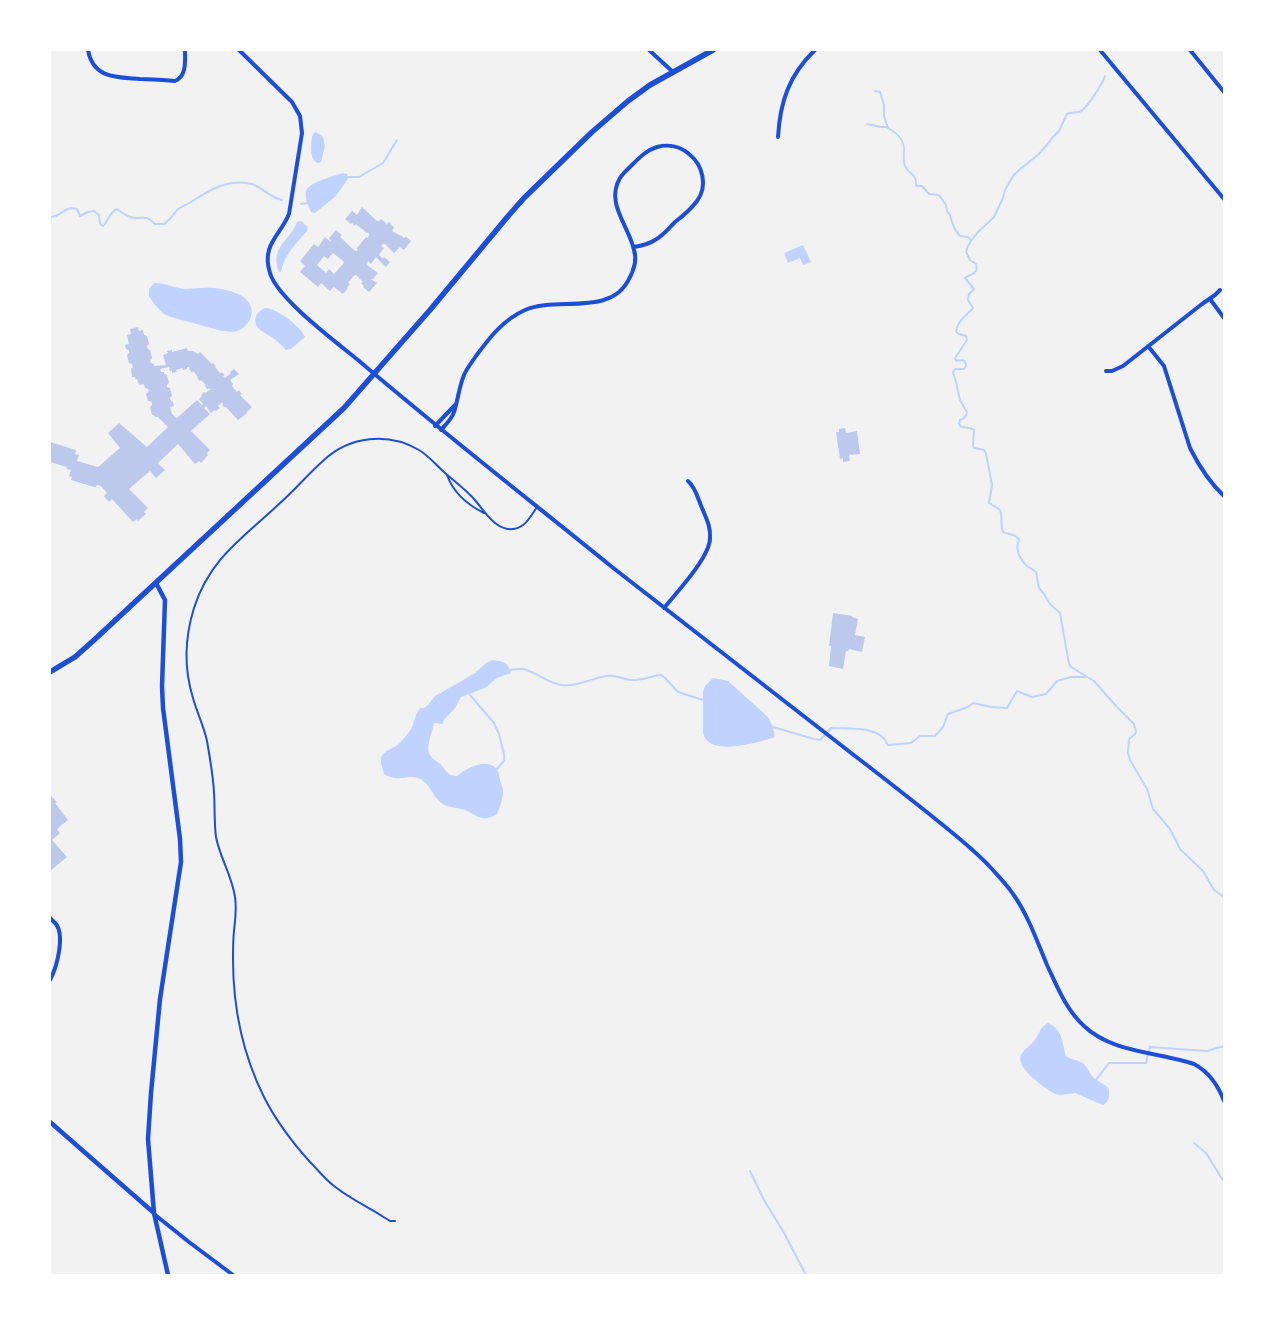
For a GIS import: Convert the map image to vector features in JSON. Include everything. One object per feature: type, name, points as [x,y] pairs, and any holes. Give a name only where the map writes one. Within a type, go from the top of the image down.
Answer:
[{"type":"main road","points":[[50,672],[75,657],[344,408],[524,198],[592,132],[628,100],[650,85],[713,50]]},
{"type":"street","points":[[88,50],[90,59],[107,76],[172,80],[178,80],[183,75],[185,50]]},
{"type":"street","points":[[239,50],[292,102],[298,111],[301,121],[301,138],[289,214],[269,249],[268,265],[270,276],[278,289],[374,375],[435,426],[664,608],[950,830],[980,856],[1014,895],[1065,1002],[1074,1016],[1084,1026],[1098,1037],[1117,1044],[1194,1064],[1211,1077],[1224,1101]]},
{"type":"street","points":[[649,50],[673,72]]},
{"type":"street","points":[[778,137],[780,112],[789,86],[802,64],[815,50]]},
{"type":"street","points":[[1100,50],[1224,199]]},
{"type":"street","points":[[1190,50],[1224,92]]},
{"type":"street","points":[[441,430],[453,415],[462,379],[466,371],[490,337],[502,324],[525,310],[538,306],[585,304],[606,299],[627,283],[635,260],[634,247],[617,207],[615,196],[617,184],[622,175],[646,152],[663,146],[678,147],[694,158],[700,167],[703,182],[701,193],[693,206],[659,238],[634,247]]},
{"type":"street","points":[[1106,371],[1123,366],[1220,290]]},
{"type":"street","points":[[1210,299],[1224,318]]},
{"type":"street","points":[[1148,346],[1164,366],[1190,448],[1195,458],[1206,476],[1224,496]]},
{"type":"street","points":[[435,426],[456,404]]},
{"type":"street","points":[[664,608],[701,561],[709,546],[710,532],[707,521],[693,487],[688,481]]},
{"type":"street","points":[[156,583],[165,600],[163,708],[180,839],[181,862],[160,999],[148,1139],[154,1214],[168,1275]]},
{"type":"street","points":[[50,918],[57,925],[60,936],[58,956],[50,980]]},
{"type":"street","points":[[50,1122],[154,1214],[233,1275]]},
{"type":"lane","points":[[395,1221],[382,1216],[334,1186],[321,1174],[278,1124],[253,1072],[245,1047],[234,992],[233,942],[236,901],[217,839],[214,785],[206,735],[190,685],[187,660],[191,619],[207,578],[219,560],[232,546],[280,504],[322,461],[348,444],[362,440],[391,440],[403,443],[422,452],[455,480],[486,514],[500,526],[512,530],[524,525],[537,507]]},
{"type":"lane","points":[[447,475],[454,489],[470,505],[486,514]]},
{"type":"water","points":[[316,132],[323,137],[325,146],[321,162],[318,163],[313,159],[311,152],[312,137]]},
{"type":"water","points":[[343,173],[347,174],[348,179],[335,197],[315,213],[311,212],[306,196],[308,188],[322,180]]},
{"type":"water","points":[[301,221],[308,227],[307,231],[291,250],[281,272],[279,272],[277,263],[278,250],[297,222]]},
{"type":"water","points":[[803,245],[811,262],[803,265],[800,258],[788,263],[784,253]]},
{"type":"water","points":[[155,283],[186,289],[211,288],[231,291],[249,302],[252,311],[251,316],[246,325],[232,332],[171,317],[164,314],[149,296],[149,289]]},
{"type":"water","points":[[265,308],[276,311],[288,318],[305,337],[291,349],[286,350],[274,338],[256,325],[256,316]]},
{"type":"water","points":[[492,660],[504,663],[508,666],[511,673],[497,678],[485,688],[461,697],[455,708],[443,721],[443,724],[434,723],[428,747],[431,756],[452,775],[457,776],[471,767],[482,764],[488,764],[497,769],[503,790],[501,803],[497,814],[484,818],[442,803],[436,798],[425,782],[418,778],[389,777],[384,774],[381,760],[384,753],[398,745],[408,733],[420,708],[424,708],[435,696],[475,673]]},
{"type":"water","points":[[713,678],[728,681],[768,717],[775,737],[747,745],[724,747],[707,741],[703,733],[703,692],[705,686]]},
{"type":"water","points":[[1048,1023],[1057,1029],[1066,1056],[1082,1063],[1093,1077],[1109,1089],[1109,1098],[1103,1105],[1075,1093],[1055,1094],[1032,1077],[1022,1066],[1020,1060],[1022,1053]]},
{"type":"building","points":[[362,207],[377,221],[381,219],[386,225],[389,222],[394,227],[392,231],[411,241],[404,250],[400,247],[394,253],[385,244],[381,246],[384,248],[379,255],[390,262],[386,267],[376,257],[371,264],[368,261],[367,265],[378,273],[371,279],[377,283],[369,292],[363,287],[361,283],[363,282],[356,275],[352,277],[348,283],[350,284],[348,288],[343,294],[334,287],[330,291],[321,283],[318,287],[300,272],[305,266],[300,261],[314,244],[318,247],[325,237],[331,242],[329,238],[336,230],[342,235],[340,237],[357,251],[357,248],[366,237],[368,238],[369,234],[356,224],[355,226],[345,219],[352,211],[357,215]],"holes":[[[333,253],[344,263],[334,274],[329,269],[326,273],[317,265],[324,256],[328,259]]]},
{"type":"building","points":[[138,327],[139,331],[143,330],[144,335],[147,336],[149,344],[147,346],[152,358],[150,360],[154,366],[166,365],[163,355],[168,353],[167,351],[172,350],[172,352],[187,348],[188,351],[198,354],[200,352],[216,366],[220,373],[225,375],[223,376],[225,378],[234,369],[239,374],[230,380],[233,384],[232,386],[237,392],[239,390],[242,394],[240,395],[252,407],[238,420],[222,405],[222,402],[218,406],[220,408],[211,413],[206,406],[204,408],[210,414],[191,431],[210,450],[207,453],[208,455],[201,463],[199,461],[195,464],[178,444],[158,463],[165,470],[156,478],[150,471],[129,489],[148,508],[144,512],[146,514],[138,521],[137,519],[133,522],[112,499],[109,502],[104,496],[107,493],[101,486],[97,485],[94,487],[71,480],[72,477],[69,476],[71,470],[50,462],[50,442],[76,450],[75,454],[79,455],[77,461],[98,467],[120,448],[108,433],[119,423],[147,447],[168,427],[158,417],[152,415],[150,407],[152,402],[148,401],[146,394],[149,391],[148,389],[145,388],[144,384],[139,385],[137,379],[132,377],[131,369],[133,367],[129,363],[127,355],[129,350],[126,349],[125,345],[129,344],[127,335],[131,334],[130,329]],"holes":[[[169,367],[172,373],[177,372],[176,370],[182,368],[183,370],[189,367],[192,373],[193,371],[197,378],[206,385],[208,390],[209,388],[211,390],[201,395],[199,399],[202,405],[197,400],[177,418],[172,414],[170,407],[174,406],[170,398],[172,396],[170,388],[167,387],[169,383],[167,375],[161,372],[160,369]]]},
{"type":"building","points":[[845,428],[846,433],[857,431],[860,454],[849,455],[850,461],[843,462],[843,458],[840,459],[836,432],[839,432],[839,429]]},
{"type":"building","points":[[833,613],[852,616],[858,619],[855,635],[865,637],[862,652],[849,649],[846,651],[843,669],[829,666],[831,646],[829,646]]},
{"type":"building","points":[[50,797],[68,820],[57,829],[60,833],[52,840],[67,857],[50,871]]},
{"type":"waterway","points":[[971,241],[994,217],[1013,176],[1039,154],[1059,131],[1067,114],[1079,112],[1086,107],[1105,76]]},
{"type":"waterway","points":[[875,91],[880,92],[888,128],[903,143],[904,164],[914,176],[916,186],[922,186],[929,194],[939,195],[946,205],[956,231],[960,236],[968,237],[971,241],[966,252],[977,268],[974,273],[965,278],[974,289],[969,294],[968,300],[973,308],[960,321],[956,332],[966,336],[967,340],[955,358],[956,361],[965,361],[966,366],[964,369],[955,369],[953,372],[960,400],[967,412],[959,424],[961,427],[974,430],[973,446],[974,448],[984,450],[986,454],[992,485],[989,503],[1000,510],[1003,532],[1018,538],[1018,553],[1021,559],[1036,572],[1039,588],[1050,604],[1060,613],[1069,664],[1094,681],[1134,724],[1136,732],[1129,739],[1128,753],[1147,789],[1153,809],[1170,829],[1180,849],[1203,871],[1214,890],[1224,897]]},
{"type":"waterway","points":[[867,124],[887,127]]},
{"type":"waterway","points":[[346,177],[359,177],[383,163],[397,140]]},
{"type":"waterway","points":[[50,217],[73,208],[77,209],[80,216],[94,211],[99,215],[100,224],[103,226],[117,209],[131,217],[146,218],[155,224],[164,224],[177,210],[205,193],[220,186],[235,183],[252,184],[273,197],[282,200]]},
{"type":"waterway","points":[[301,204],[310,203]]},
{"type":"waterway","points":[[510,670],[527,670],[551,682],[562,685],[579,684],[610,676],[634,680],[661,675],[678,692],[703,700]]},
{"type":"waterway","points":[[773,727],[820,740],[831,728],[863,729],[878,734],[888,745],[911,743],[920,736],[935,736],[943,727],[948,714],[968,707],[973,703],[1007,708],[1017,691],[1032,697],[1046,694],[1057,681],[1071,677],[1085,677]]},
{"type":"waterway","points":[[470,695],[494,723],[499,734],[504,761],[497,769]]},
{"type":"waterway","points":[[1096,1080],[1109,1063],[1146,1063],[1150,1047],[1207,1051],[1224,1046]]},
{"type":"waterway","points":[[1194,1143],[1206,1153],[1224,1182]]},
{"type":"waterway","points":[[750,1171],[806,1275]]}]
